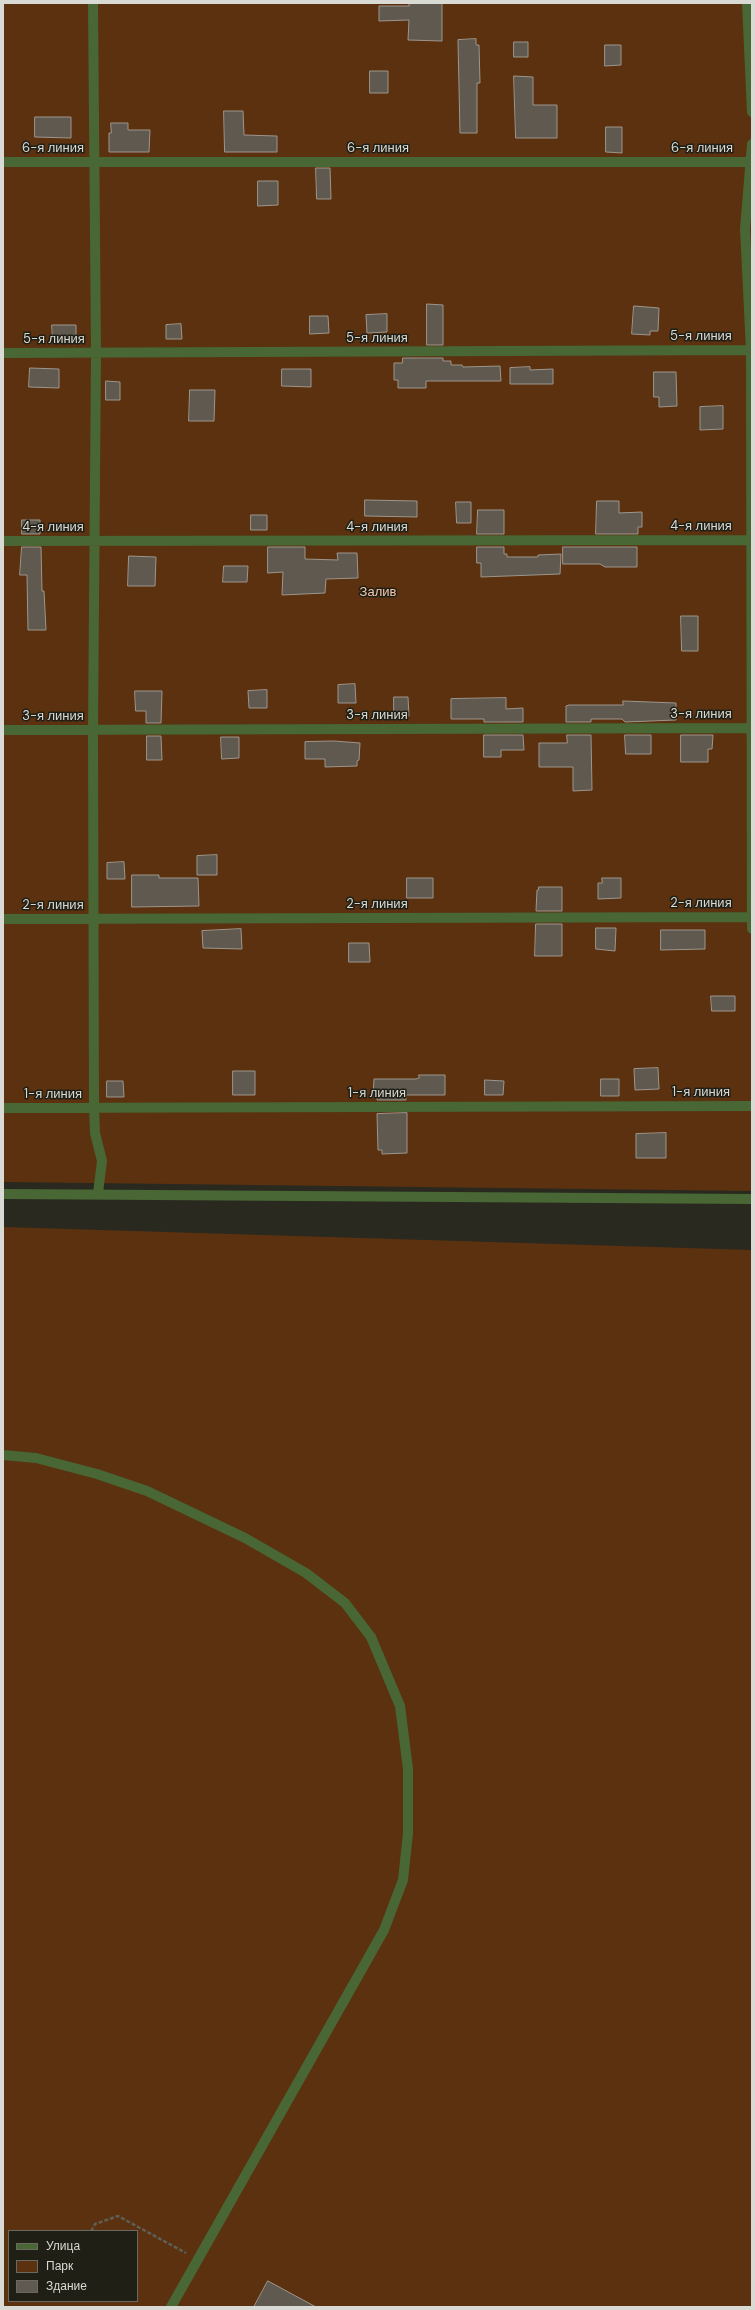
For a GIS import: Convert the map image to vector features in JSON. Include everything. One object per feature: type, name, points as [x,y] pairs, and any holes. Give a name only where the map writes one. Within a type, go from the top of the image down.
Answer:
[{"type":"street","points":[[93,3],[96,353],[92,919],[95,1133],[102,1161],[98,1193]]},
{"type":"street","points":[[747,3],[752,112]]},
{"type":"street","points":[[752,144],[752,162],[746,229],[751,350],[752,929]]},
{"type":"street","name":"6-я линия","points":[[3,162],[752,162]]},
{"type":"street","name":"5-я линия","points":[[3,353],[751,350]]},
{"type":"street","name":"4-я линия","points":[[3,541],[752,540]]},
{"type":"street","name":"3-я линия","points":[[3,730],[752,728]]},
{"type":"street","name":"2-я линия","points":[[3,919],[752,917]]},
{"type":"street","name":"1-я линия","points":[[3,1108],[752,1106]]},
{"type":"street","points":[[3,1194],[98,1193],[752,1199]]},
{"type":"street","points":[[3,1455],[36,1458],[97,1474],[147,1491],[245,1538],[306,1573],[345,1603],[372,1637],[400,1706],[408,1769],[408,1833],[403,1880],[395,1905],[384,1930],[171,2307]]},
{"type":"path","points":[[92,2230],[95,2224],[118,2216],[198,2260]]},
{"type":"green space","name":"Залив","points":[[3,3],[752,3],[752,1191],[3,1182]]},
{"type":"green space","points":[[3,1227],[752,1250],[752,2307],[3,2307]]},
{"type":"building","points":[[409,3],[442,3],[442,41],[408,40],[409,20],[379,21],[379,6],[409,6]]},
{"type":"building","points":[[476,39],[476,45],[479,45],[480,83],[477,83],[477,133],[460,133],[458,40]]},
{"type":"building","points":[[514,42],[528,42],[528,57],[514,57]]},
{"type":"building","points":[[605,45],[621,45],[621,65],[605,66]]},
{"type":"building","points":[[370,71],[388,71],[388,93],[370,93]]},
{"type":"building","points":[[514,76],[533,77],[533,105],[557,105],[557,138],[516,138]]},
{"type":"building","points":[[224,111],[243,111],[244,135],[277,136],[277,152],[225,152]]},
{"type":"building","points":[[35,117],[71,117],[71,138],[35,137]]},
{"type":"building","points":[[111,123],[128,123],[128,130],[150,130],[149,152],[109,152],[109,133],[111,133]]},
{"type":"building","points":[[606,127],[622,127],[622,153],[606,152]]},
{"type":"building","points":[[316,168],[330,168],[331,199],[317,199]]},
{"type":"building","points":[[258,181],[278,181],[278,205],[258,206]]},
{"type":"building","points":[[427,304],[443,305],[443,345],[427,345]]},
{"type":"building","points":[[634,306],[659,308],[658,331],[650,331],[650,335],[632,334]]},
{"type":"building","points":[[387,314],[387,332],[367,333],[366,315]]},
{"type":"building","points":[[310,316],[328,316],[329,333],[310,334]]},
{"type":"building","points":[[181,324],[182,339],[166,339],[166,325]]},
{"type":"building","points":[[52,325],[76,325],[76,340],[53,340]]},
{"type":"building","points":[[403,358],[443,358],[443,361],[451,361],[451,365],[462,365],[463,367],[500,366],[501,381],[426,381],[426,388],[398,388],[398,380],[394,380],[394,363],[402,363]]},
{"type":"building","points":[[530,367],[530,370],[553,369],[553,384],[510,384],[510,368]]},
{"type":"building","points":[[30,368],[59,369],[59,388],[29,387]]},
{"type":"building","points":[[282,369],[311,369],[311,387],[282,386]]},
{"type":"building","points":[[654,372],[676,372],[677,406],[659,407],[659,397],[654,397]]},
{"type":"building","points":[[106,381],[120,382],[120,400],[106,400]]},
{"type":"building","points":[[190,390],[215,390],[214,421],[189,421]]},
{"type":"building","points":[[723,406],[723,429],[700,430],[700,407]]},
{"type":"building","points":[[365,500],[417,501],[417,517],[365,516]]},
{"type":"building","points":[[597,501],[619,501],[619,513],[642,512],[642,527],[638,527],[638,534],[596,534]]},
{"type":"building","points":[[456,502],[471,502],[471,523],[457,523]]},
{"type":"building","points":[[478,510],[504,510],[504,534],[477,534]]},
{"type":"building","points":[[251,515],[267,515],[267,530],[251,530]]},
{"type":"building","points":[[22,520],[40,520],[40,534],[22,534]]},
{"type":"building","points":[[22,547],[41,547],[42,591],[44,591],[46,630],[28,630],[27,575],[20,575]]},
{"type":"building","points":[[268,547],[305,547],[305,559],[338,560],[337,553],[357,553],[358,578],[326,579],[325,593],[282,595],[283,572],[268,573]]},
{"type":"building","points":[[477,547],[504,547],[504,554],[507,554],[507,557],[538,557],[538,555],[561,554],[560,574],[481,577],[481,563],[477,563]]},
{"type":"building","points":[[563,547],[637,547],[637,567],[605,567],[600,564],[563,564]]},
{"type":"building","points":[[129,556],[156,557],[155,586],[128,586]]},
{"type":"building","points":[[224,566],[248,566],[247,582],[223,582]]},
{"type":"building","points":[[681,616],[698,616],[698,651],[682,651]]},
{"type":"building","points":[[355,684],[356,703],[338,703],[338,685]]},
{"type":"building","points":[[267,690],[267,708],[249,708],[248,691]]},
{"type":"building","points":[[135,691],[162,691],[161,723],[146,723],[146,711],[136,711]]},
{"type":"building","points":[[394,697],[408,697],[409,716],[394,716]]},
{"type":"building","points":[[506,698],[506,709],[523,708],[523,722],[484,722],[484,719],[451,719],[451,699]]},
{"type":"building","points":[[623,701],[676,703],[676,720],[625,722],[622,719],[591,719],[591,722],[566,722],[566,706],[623,705]]},
{"type":"building","points":[[484,735],[523,735],[524,750],[501,750],[501,757],[484,757]]},
{"type":"building","points":[[567,735],[591,735],[592,790],[573,791],[573,767],[539,767],[539,743],[567,743]]},
{"type":"building","points":[[625,735],[651,735],[651,754],[626,754]]},
{"type":"building","points":[[681,735],[713,735],[712,749],[708,749],[708,762],[681,762]]},
{"type":"building","points":[[147,736],[161,736],[162,760],[147,760]]},
{"type":"building","points":[[221,737],[239,737],[239,758],[222,759]]},
{"type":"building","points":[[334,741],[360,743],[359,760],[357,761],[357,766],[325,767],[325,759],[305,759],[305,742]]},
{"type":"building","points":[[217,855],[217,875],[197,875],[197,856]]},
{"type":"building","points":[[124,862],[125,879],[107,879],[107,863]]},
{"type":"building","points":[[132,875],[159,875],[159,878],[198,878],[199,906],[132,907]]},
{"type":"building","points":[[407,878],[433,878],[433,898],[407,898]]},
{"type":"building","points":[[602,878],[621,878],[621,898],[598,899],[598,883],[602,883]]},
{"type":"building","points":[[539,887],[562,887],[562,911],[536,911],[537,890]]},
{"type":"building","points":[[536,924],[562,924],[562,956],[535,956]]},
{"type":"building","points":[[596,928],[616,928],[615,951],[596,949]]},
{"type":"building","points":[[241,929],[242,949],[203,948],[202,931]]},
{"type":"building","points":[[661,930],[705,930],[705,949],[661,950]]},
{"type":"building","points":[[349,943],[369,943],[370,962],[349,962]]},
{"type":"building","points":[[711,996],[735,996],[735,1011],[712,1011]]},
{"type":"building","points":[[658,1068],[659,1089],[635,1090],[634,1069]]},
{"type":"building","points":[[233,1071],[255,1071],[255,1095],[233,1095]]},
{"type":"building","points":[[419,1075],[445,1075],[445,1095],[406,1095],[406,1100],[377,1100],[377,1096],[373,1096],[374,1079],[416,1079],[419,1078]]},
{"type":"building","points":[[601,1079],[619,1079],[619,1096],[601,1096]]},
{"type":"building","points":[[485,1080],[504,1081],[503,1095],[485,1095]]},
{"type":"building","points":[[107,1081],[123,1081],[124,1097],[107,1097]]},
{"type":"building","points":[[407,1113],[407,1153],[382,1154],[382,1150],[378,1150],[377,1114]]},
{"type":"building","points":[[666,1133],[666,1158],[636,1158],[636,1134]]},
{"type":"building","points":[[268,2281],[316,2307],[254,2307]]}]
